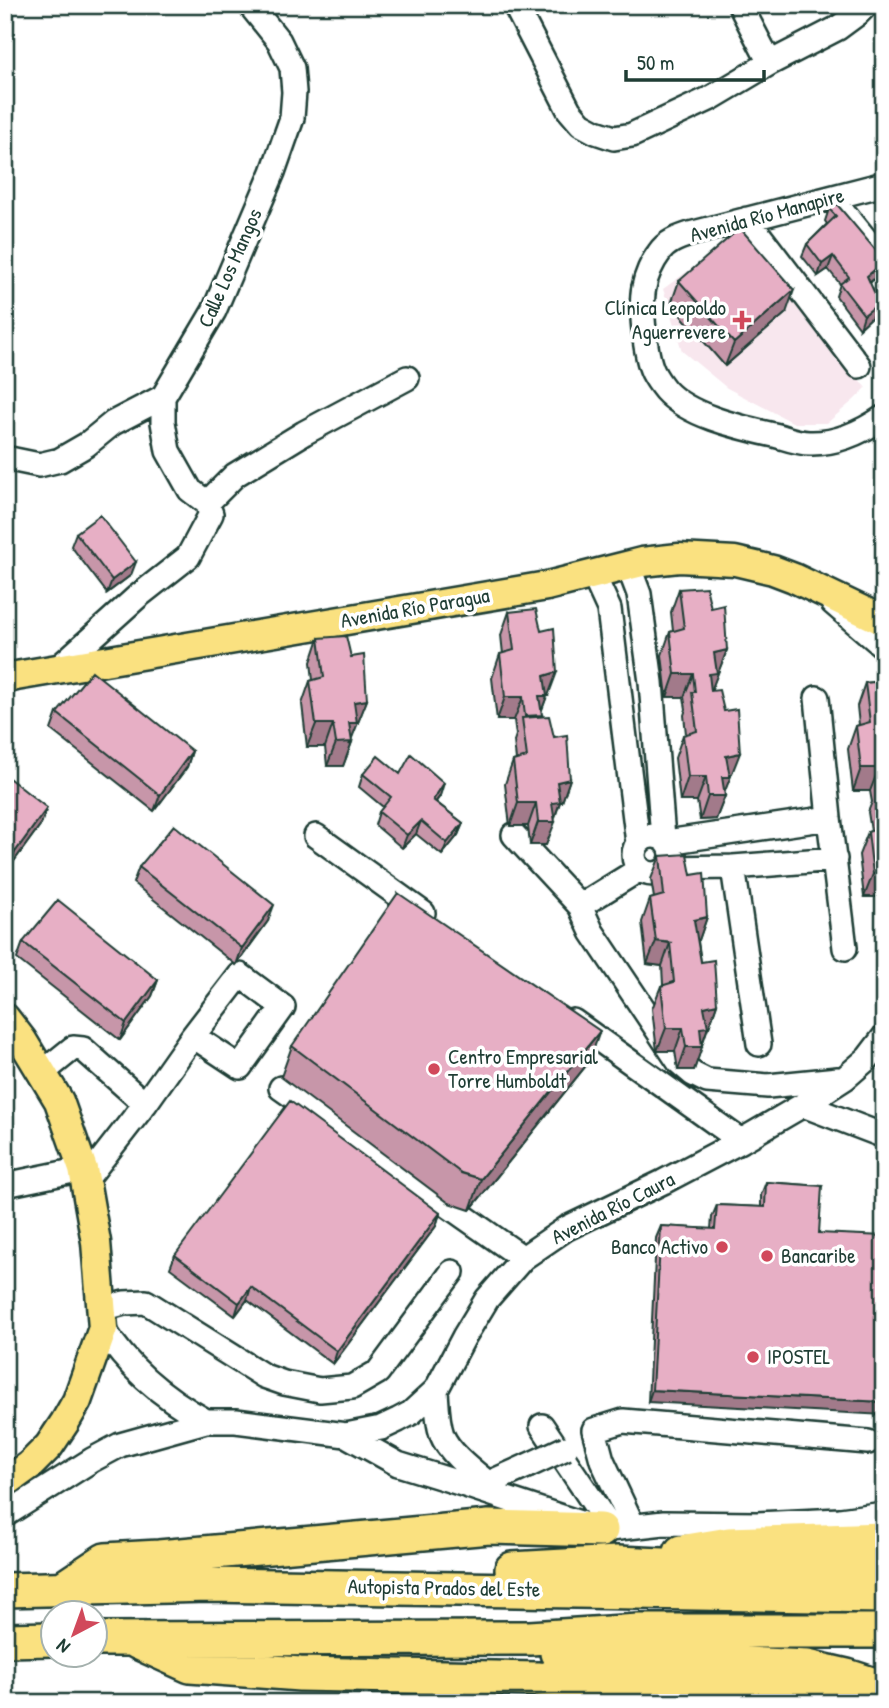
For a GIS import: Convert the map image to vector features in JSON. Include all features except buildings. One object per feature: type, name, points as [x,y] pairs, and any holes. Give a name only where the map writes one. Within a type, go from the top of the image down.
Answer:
[{"type":"highway","points":[[62,1588],[105,1560],[489,1527],[615,1528]]},
{"type":"highway","points":[[617,1563],[729,1544],[884,1539]]},
{"type":"highway","points":[[470,1588],[496,1570],[617,1563],[884,1570]]},
{"type":"highway","name":"Autopista Prados del Este","points":[[5,1590],[209,1585],[884,1596]]},
{"type":"highway","points":[[108,1639],[530,1638],[639,1631],[884,1631]]},
{"type":"highway","points":[[128,1638],[190,1667],[300,1674],[537,1679],[744,1695],[884,1702]]},
{"type":"highway","points":[[530,1638],[559,1655],[808,1667],[847,1676],[884,1689]]},
{"type":"highway","points":[[5,1640],[38,1639]]},
{"type":"main road","name":"Avenida Río Paragua","points":[[5,679],[547,586],[642,562],[679,558],[735,561],[773,570],[884,621]]},
{"type":"main road","points":[[5,1018],[22,1040],[59,1101],[84,1175],[96,1242],[102,1318],[76,1401],[65,1422],[49,1446],[30,1465],[5,1483]]},
{"type":"street","name":"Calle Los Mangos","points":[[163,397],[214,311],[273,172],[292,118],[292,68],[279,41],[250,5]]},
{"type":"street","points":[[515,5],[569,110],[581,124],[614,138],[632,135],[710,98],[838,28],[866,5]]},
{"type":"street","points":[[740,5],[770,63]]},
{"type":"street","name":"Avenida Río Manapire","points":[[884,184],[672,240],[659,252],[643,288],[643,327],[653,371],[667,391],[686,406],[753,430],[808,444],[843,439],[867,429],[884,417]]},
{"type":"street","points":[[832,198],[884,262]]},
{"type":"street","points":[[747,219],[859,366]]},
{"type":"street","points":[[207,503],[235,475],[304,433],[407,377]]},
{"type":"street","points":[[5,458],[39,465],[60,460],[86,445],[113,422],[163,397],[163,422],[168,452],[190,489],[207,503],[211,514],[188,557],[57,669]]},
{"type":"street","points":[[628,565],[639,594],[651,682],[665,840],[671,850],[671,860],[667,868]]},
{"type":"street","points":[[593,574],[609,609],[638,843]]},
{"type":"street","name":"Avenida Río Paragua","points":[[821,590],[884,647]]},
{"type":"street","points":[[619,689],[651,682]]},
{"type":"street","points":[[817,698],[845,947]]},
{"type":"street","points":[[829,818],[665,840],[654,836],[645,837],[634,852],[635,861],[640,869],[659,873],[667,868],[733,867],[835,859]]},
{"type":"street","points":[[765,827],[767,865]]},
{"type":"street","points":[[514,835],[580,906],[592,932],[679,1062],[693,1074],[707,1080],[768,1086],[845,1078]]},
{"type":"street","points":[[316,836],[439,925]]},
{"type":"street","points":[[733,867],[759,1044]]},
{"type":"street","points":[[580,906],[640,869]]},
{"type":"street","points":[[551,1005],[741,1141]]},
{"type":"street","points":[[5,1185],[84,1175],[145,1104],[193,1036]]},
{"type":"street","name":"Avenida Río Caura","points":[[346,1435],[380,1428],[398,1420],[411,1413],[436,1390],[486,1299],[523,1258],[567,1228],[663,1182],[803,1105],[845,1078],[868,1058],[884,1037]]},
{"type":"street","points":[[42,1073],[73,1048],[83,1049],[145,1104]]},
{"type":"street","points":[[281,1088],[523,1258]]},
{"type":"street","points":[[803,1105],[884,1136]]},
{"type":"street","points":[[206,1421],[180,1407],[151,1385],[111,1342],[102,1318],[124,1303],[146,1302],[264,1376],[320,1390],[352,1387],[378,1372],[452,1272]]},
{"type":"street","points":[[436,1390],[443,1438],[452,1451],[497,1491]]},
{"type":"street","points":[[5,1515],[120,1445],[206,1421],[236,1421],[346,1435],[398,1464],[497,1491],[615,1528],[664,1523],[757,1524],[840,1520],[884,1514]]},
{"type":"street","points":[[497,1491],[527,1466],[566,1448],[594,1430],[623,1422],[868,1441]]},
{"type":"street","points":[[542,1426],[615,1528]]},
{"type":"street","points":[[594,1430],[615,1528]]},
{"type":"shaded area","name":"Clínica Leopoldo Aguerrevere","points":[[741,233],[866,388],[827,423],[794,423],[727,388],[682,351],[663,289]]},
{"type":"place","name":"Clínica Leopoldo Aguerrevere","points":[[742,320]]},
{"type":"place","name":"Centro Empresarial Torre Humboldt","points":[[434,1069]]},
{"type":"place","name":"Banco Activo","points":[[722,1247]]},
{"type":"place","name":"Bancaribe","points":[[767,1256]]},
{"type":"place","name":"IPOSTEL","points":[[753,1357]]}]
